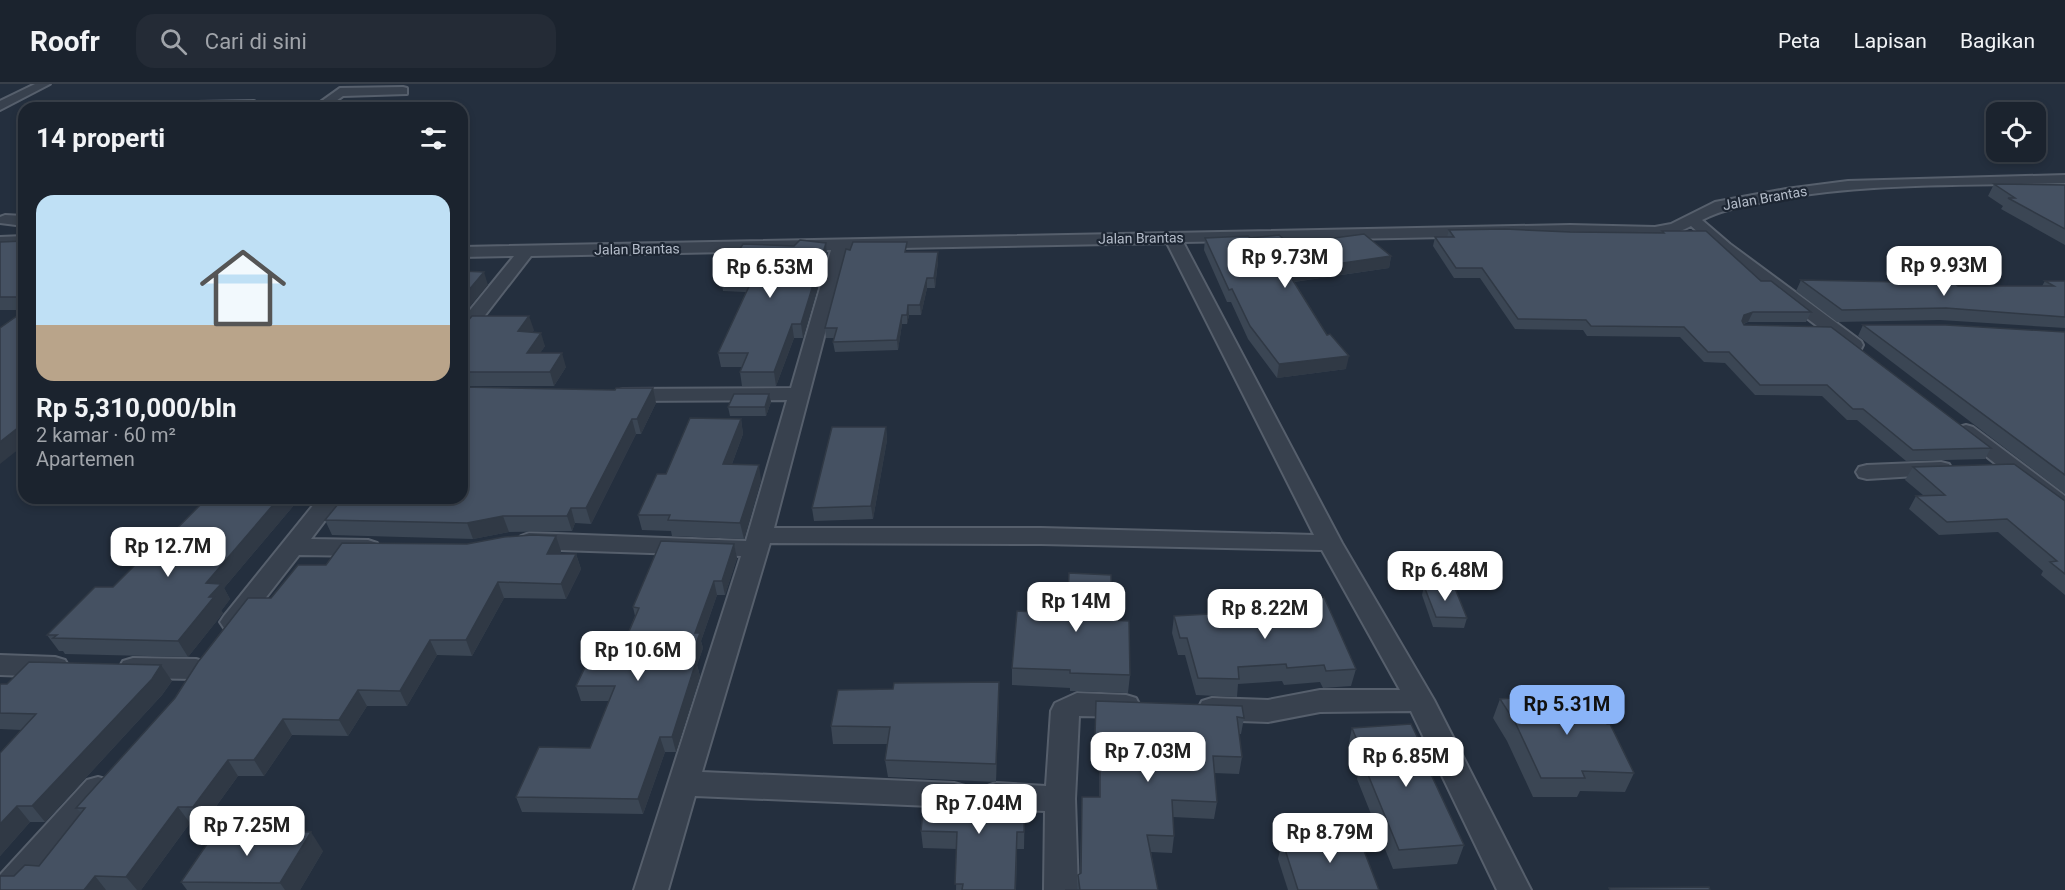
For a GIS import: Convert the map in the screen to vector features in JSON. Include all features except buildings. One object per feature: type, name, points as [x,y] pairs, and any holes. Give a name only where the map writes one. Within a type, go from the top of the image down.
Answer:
[{"type":"street","points":[[0,106],[44,84]]},
{"type":"street","points":[[326,102],[340,92],[402,91]]},
{"type":"street","name":"Jalan Brantas","points":[[468,252],[1570,230],[1655,232],[1676,228],[1715,207],[1786,193],[1837,187],[2065,179]]},
{"type":"street","points":[[1692,219],[1724,247],[1870,358]]},
{"type":"street","points":[[5,220],[18,221]]},
{"type":"street","points":[[1172,237],[1330,543],[1420,700],[1514,890]]},
{"type":"street","points":[[0,242],[18,241]]},
{"type":"street","points":[[651,890],[758,542],[840,246]]},
{"type":"street","points":[[468,324],[526,250]]},
{"type":"street","points":[[1809,329],[1857,329]]},
{"type":"street","points":[[603,395],[799,394]]},
{"type":"street","points":[[1955,423],[2065,507]]},
{"type":"street","points":[[1867,472],[2012,467]]},
{"type":"street","points":[[179,695],[209,653],[326,504]]},
{"type":"street","points":[[509,542],[538,540],[758,542],[1041,536],[1330,543]]},
{"type":"street","points":[[292,547],[388,549]]},
{"type":"street","points":[[0,665],[90,667],[209,653]]},
{"type":"street","points":[[1184,708],[1268,711],[1320,701],[1420,700]]},
{"type":"street","points":[[1061,890],[1060,799],[1065,711],[1077,704],[1148,706]]},
{"type":"street","points":[[7,890],[118,766]]},
{"type":"street","points":[[684,783],[1060,799]]}]
